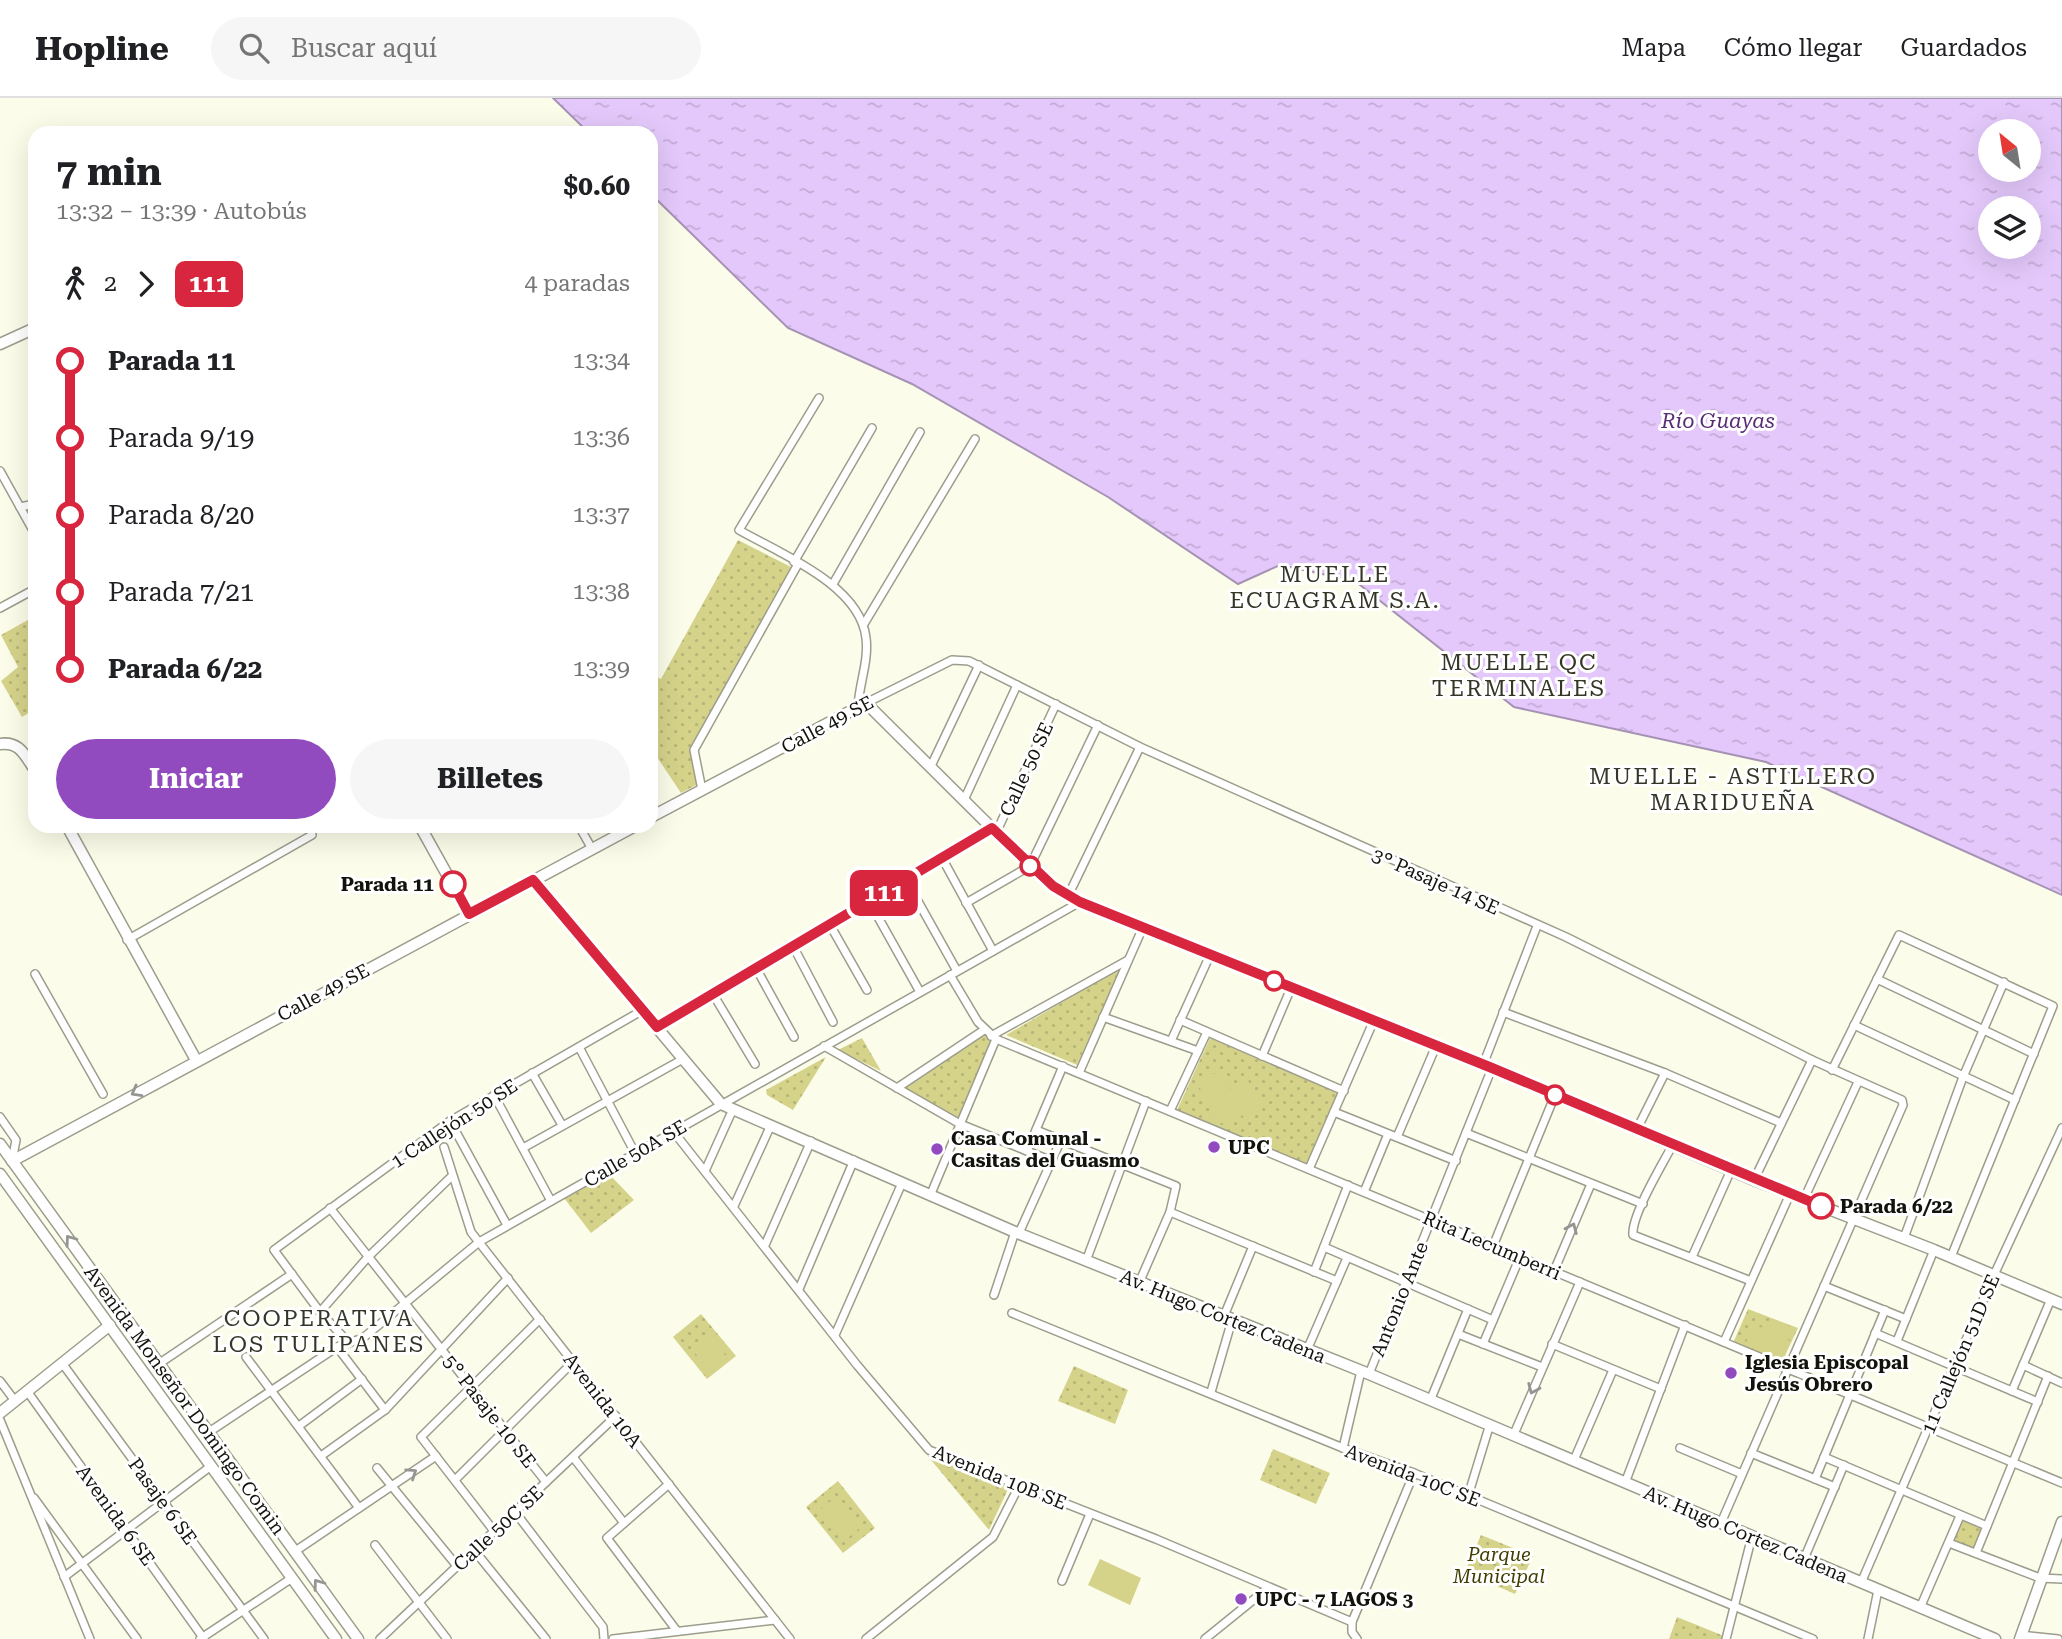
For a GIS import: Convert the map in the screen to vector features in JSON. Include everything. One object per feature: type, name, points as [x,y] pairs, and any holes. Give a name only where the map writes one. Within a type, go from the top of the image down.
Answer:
[{"type":"street","points":[[0,344],[28,331]]},
{"type":"street","points":[[819,398],[739,530],[833,584],[852,603],[864,624],[866,650],[862,705],[931,766],[1030,866],[1068,896],[1487,1066],[1754,1180],[1934,1250],[2062,1304]]},
{"type":"street","points":[[702,790],[694,750],[872,428]]},
{"type":"street","points":[[833,584],[920,432]]},
{"type":"street","points":[[864,624],[975,439]]},
{"type":"street","points":[[0,471],[28,521]]},
{"type":"street","points":[[20,507],[28,505]]},
{"type":"street","points":[[0,608],[28,593]]},
{"type":"street","name":"Calle 49 SE","points":[[658,813],[952,660],[969,661]]},
{"type":"street","name":"3° Pasaje 14 SE","points":[[969,661],[1140,747],[1566,937],[1832,1070],[1902,1101],[1903,1105],[1853,1220]]},
{"type":"street","points":[[931,766],[979,665]]},
{"type":"street","points":[[964,800],[1017,685]]},
{"type":"street","name":"Calle 50 SE","points":[[657,1027],[942,858],[994,831],[1056,704]]},
{"type":"street","points":[[966,903],[1030,866],[1098,725]]},
{"type":"street","points":[[0,744],[18,746],[28,760]]},
{"type":"street","points":[[1068,896],[1140,747]]},
{"type":"street","points":[[71,833],[127,940],[196,1060]]},
{"type":"street","points":[[424,833],[469,914]]},
{"type":"street","points":[[583,833],[592,849]]},
{"type":"street","name":"Calle 49 SE","points":[[12,1161],[622,833]]},
{"type":"street","points":[[127,940],[312,835]]},
{"type":"street","points":[[942,858],[993,951]]},
{"type":"street","name":"Av. Hugo Cortez Cadena","points":[[533,880],[721,1104],[854,1160],[930,1196],[1490,1424],[1995,1639]]},
{"type":"street","name":"Rita Lecumberri","points":[[906,880],[984,1030],[994,1037],[2062,1483]]},
{"type":"street","points":[[869,901],[920,992]]},
{"type":"street","name":"Calle 50A SE","points":[[209,1432],[346,1341],[363,1338],[479,1241],[1080,902]]},
{"type":"street","points":[[830,925],[867,990]]},
{"type":"street","name":"Antonio Ante","points":[[1343,1448],[1365,1373],[1466,1133],[1503,1012],[1537,926]]},
{"type":"street","points":[[1079,1073],[1143,927]]},
{"type":"street","points":[[1832,1070],[1895,939],[1902,935],[2051,1004],[2054,1009],[1951,1257]]},
{"type":"street","points":[[793,946],[833,1022]]},
{"type":"street","points":[[1171,1041],[1210,954]]},
{"type":"street","points":[[930,1196],[994,1037],[1129,960]]},
{"type":"street","points":[[756,968],[794,1037]]},
{"type":"street","points":[[35,974],[103,1094]]},
{"type":"street","points":[[1877,979],[2034,1054]]},
{"type":"street","points":[[1904,1238],[1963,1077],[2004,982]]},
{"type":"street","points":[[1262,1056],[1290,988]]},
{"type":"street","points":[[713,994],[755,1064]]},
{"type":"street","name":"1 Callejón 50 SE","points":[[292,1274],[274,1250],[450,1121],[643,1010]]},
{"type":"street","points":[[1503,1012],[1665,1073],[1781,1123]]},
{"type":"street","points":[[1104,1017],[1198,1051]]},
{"type":"street","points":[[1180,1020],[1343,1091]]},
{"type":"street","points":[[1310,1169],[1374,1020]]},
{"type":"street","points":[[1854,1025],[2015,1100]]},
{"type":"street","points":[[897,1088],[984,1030]]},
{"type":"street","points":[[1170,1111],[1207,1032]]},
{"type":"street","points":[[824,1046],[960,1124],[1052,1161]]},
{"type":"street","points":[[1397,1137],[1436,1046]]},
{"type":"street","points":[[579,1047],[635,1153]]},
{"type":"street","points":[[523,1148],[683,1059]]},
{"type":"street","points":[[1754,1180],[1812,1060]]},
{"type":"street","points":[[1027,1152],[1063,1066]]},
{"type":"street","points":[[532,1073],[562,1125]]},
{"type":"street","points":[[1636,1130],[1665,1073]]},
{"type":"street","points":[[1804,1199],[1858,1082]]},
{"type":"street","points":[[1493,1246],[1555,1095]]},
{"type":"street","points":[[494,1096],[551,1201]]},
{"type":"street","points":[[1086,1261],[1120,1164],[1146,1101]]},
{"type":"street","points":[[705,1171],[733,1109]]},
{"type":"street","points":[[1334,1112],[1455,1161]]},
{"type":"street","name":"Avenida Monseñor Domingo Comin","points":[[0,1117],[16,1140],[12,1161]]},
{"type":"street","points":[[450,1121],[507,1225]]},
{"type":"street","points":[[734,1206],[771,1125]]},
{"type":"street","name":"11 Callejón 51D SE","points":[[1861,1583],[1994,1275],[2062,1128]]},
{"type":"street","points":[[1036,1130],[1175,1185],[1177,1189],[1170,1212],[1139,1283]]},
{"type":"street","name":"Avenida 10B SE","points":[[673,1131],[929,1450],[1352,1622]]},
{"type":"street","points":[[1466,1133],[1643,1204]]},
{"type":"street","points":[[1363,1192],[1388,1134]]},
{"type":"street","points":[[995,1295],[1017,1232],[1061,1140]]},
{"type":"street","points":[[765,1245],[811,1142]]},
{"type":"street","name":"Avenida Monseñor Domingo Comin","points":[[0,1144],[358,1639]]},
{"type":"street","points":[[1672,1146],[1643,1204],[1633,1233],[1635,1237],[1751,1281]]},
{"type":"street","name":"Avenida 10A","points":[[444,1147],[471,1232],[790,1639]]},
{"type":"street","points":[[799,1289],[854,1160]]},
{"type":"street","points":[[1692,1257],[1731,1170]]},
{"type":"street","name":"Avenida Monseñor Domingo Comin","points":[[0,1174],[336,1639]]},
{"type":"street","points":[[320,1312],[368,1256],[452,1176]]},
{"type":"street","points":[[835,1335],[902,1183]]},
{"type":"street","points":[[1554,1271],[1591,1184]]},
{"type":"street","points":[[1314,1272],[1348,1185]]},
{"type":"street","points":[[1724,1342],[1790,1194]]},
{"type":"street","name":"5° Pasaje 10 SE","points":[[330,1208],[546,1482]]},
{"type":"street","points":[[1170,1212],[1337,1281]]},
{"type":"street","points":[[1721,1522],[1853,1220]]},
{"type":"street","points":[[1211,1392],[1228,1318],[1253,1246]]},
{"type":"street","points":[[1324,1247],[1493,1320]]},
{"type":"street","points":[[1897,1341],[1934,1250]]},
{"type":"street","points":[[1483,1343],[1520,1257]]},
{"type":"street","points":[[1307,1350],[1347,1258]]},
{"type":"street","points":[[160,1363],[292,1274],[346,1341]]},
{"type":"street","points":[[321,1456],[385,1409],[508,1278]]},
{"type":"street","points":[[1514,1434],[1580,1282]]},
{"type":"street","points":[[1824,1286],[1906,1319]]},
{"type":"street","points":[[2012,1391],[2050,1299]]},
{"type":"street","points":[[1430,1401],[1468,1309]]},
{"type":"street","points":[[1815,1479],[1885,1310]]},
{"type":"street","name":"Avenida 10C SE","points":[[1012,1313],[1343,1448],[1414,1473],[1735,1609],[1813,1639]]},
{"type":"street","points":[[494,1531],[421,1437],[540,1319]]},
{"type":"street","points":[[0,1413],[110,1325]]},
{"type":"street","points":[[1625,1483],[1685,1325]]},
{"type":"street","points":[[1875,1333],[2038,1402]]},
{"type":"street","points":[[1458,1334],[1542,1367]]},
{"type":"street","points":[[1552,1344],[1661,1389]]},
{"type":"street","points":[[337,1347],[385,1409]]},
{"type":"street","points":[[246,1357],[359,1508]]},
{"type":"street","points":[[455,1480],[573,1362]]},
{"type":"street","name":"Pasaje 6 SE","points":[[62,1363],[264,1639]]},
{"type":"street","points":[[2023,1365],[2062,1382]]},
{"type":"street","points":[[1574,1460],[1613,1370]]},
{"type":"street","points":[[1976,1553],[2048,1376]]},
{"type":"street","points":[[299,1426],[362,1379]]},
{"type":"street","points":[[0,1381],[15,1401]]},
{"type":"street","name":"Avenida 6 SE","points":[[27,1391],[202,1638]]},
{"type":"street","name":"Calle 50C SE","points":[[380,1639],[616,1416]]},
{"type":"street","points":[[0,1420],[90,1639]]},
{"type":"street","points":[[1468,1496],[1490,1424]]},
{"type":"street","points":[[1679,1448],[1742,1474]]},
{"type":"street","points":[[1751,1453],[1835,1487]]},
{"type":"street","points":[[295,1552],[436,1456]]},
{"type":"street","points":[[573,1457],[624,1523]]},
{"type":"street","points":[[1824,1457],[1987,1526]]},
{"type":"street","points":[[1804,1559],[1844,1465]]},
{"type":"street","points":[[64,1577],[211,1466]]},
{"type":"street","points":[[377,1468],[457,1566]]},
{"type":"street","points":[[1357,1639],[1352,1632],[1352,1622],[1414,1473]]},
{"type":"street","points":[[669,1484],[607,1538],[677,1631]]},
{"type":"street","points":[[866,1639],[993,1537],[1019,1486]]},
{"type":"street","points":[[26,1488],[137,1639]]},
{"type":"street","points":[[515,1512],[603,1627],[604,1639]]},
{"type":"street","points":[[1062,1581],[1090,1514]]},
{"type":"street","points":[[1920,1608],[1960,1516]]},
{"type":"street","points":[[2058,1639],[2020,1637],[2062,1522]]},
{"type":"street","points":[[1726,1639],[1752,1536]]},
{"type":"street","points":[[1949,1543],[2040,1578],[2062,1579]]},
{"type":"street","points":[[375,1545],[447,1639]]},
{"type":"street","points":[[474,1550],[546,1639]]},
{"type":"street","points":[[202,1638],[292,1578]]},
{"type":"street","points":[[1205,1639],[1268,1588]]},
{"type":"street","points":[[1868,1639],[1878,1590]]},
{"type":"street","points":[[613,1639],[775,1620]]},
{"type":"green space","points":[[738,540],[793,568],[693,750],[700,783],[681,793],[658,758],[658,678],[661,679]]},
{"type":"green space","points":[[28,620],[28,713],[22,717],[1,681],[18,667],[1,635]]},
{"type":"green space","points":[[1124,966],[1077,1065],[1006,1035]]},
{"type":"green space","points":[[984,1034],[993,1040],[959,1119],[902,1087]]},
{"type":"green space","points":[[862,1038],[881,1071],[838,1050]]},
{"type":"green space","points":[[1210,1038],[1339,1092],[1308,1166],[1177,1110]]},
{"type":"green space","points":[[826,1057],[793,1110],[767,1095],[766,1090]]},
{"type":"green space","points":[[1222,1070],[1241,1116],[1217,1125],[1197,1082]]},
{"type":"green space","points":[[1247,1078],[1263,1111],[1244,1119],[1230,1086]]},
{"type":"green space","points":[[608,1173],[634,1200],[591,1233],[564,1198]]},
{"type":"green space","points":[[1748,1309],[1798,1328],[1782,1362],[1733,1343]]},
{"type":"green space","points":[[701,1314],[736,1356],[707,1379],[673,1337]]},
{"type":"green space","points":[[1772,1319],[1797,1329],[1791,1340],[1782,1336],[1790,1341],[1781,1361],[1745,1345],[1754,1324],[1767,1330]]},
{"type":"green space","points":[[709,1334],[729,1360],[712,1374],[691,1348]]},
{"type":"green space","points":[[1074,1366],[1128,1390],[1115,1424],[1058,1401]]},
{"type":"green space","points":[[1273,1449],[1330,1473],[1316,1504],[1260,1480]]},
{"type":"green space","points":[[927,1455],[1009,1487],[989,1530]]},
{"type":"green space","points":[[838,1481],[875,1528],[843,1553],[806,1507]]},
{"type":"green space","points":[[837,1496],[862,1526],[843,1542],[818,1511]]},
{"type":"green space","points":[[1960,1516],[1987,1526],[1976,1553],[1949,1543]]},
{"type":"green space","name":"Parque Municipal","points":[[1481,1535],[1533,1556],[1515,1594],[1465,1572]]},
{"type":"green space","points":[[1100,1559],[1141,1578],[1130,1605],[1088,1585]]},
{"type":"green space","points":[[1677,1617],[1724,1636],[1723,1639],[1669,1639]]},
{"type":"water","name":"Río Guayas","points":[[553,98],[2062,98],[2062,895],[1766,762],[1514,707],[1355,581],[1280,565],[1238,584],[1108,497],[912,384],[788,328],[658,201],[658,126],[582,126]]},
{"type":"bus line","name":"111","points":[[453,884],[469,914],[533,880],[657,1027],[992,828],[1053,886],[1080,902],[1492,1068],[1672,1146],[1821,1206]]},
{"type":"place","name":"Parada 11","points":[[453,884]]},
{"type":"place","name":"UPC","points":[[1214,1147]]},
{"type":"place","name":"Casa Comunal - Casitas del Guasmo","points":[[937,1149]]},
{"type":"place","name":"Parada 6/22","points":[[1821,1206]]},
{"type":"place","name":"Iglesia Episcopal Jesús Obrero","points":[[1731,1373]]},
{"type":"place","name":"UPC - 7 LAGOS 3","points":[[1241,1599]]},
{"type":"district","name":"MUELLE ECUAGRAM S.A.","points":[[1335,587]]},
{"type":"district","name":"MUELLE QC TERMINALES","points":[[1519,675]]},
{"type":"district","name":"MUELLE - ASTILLERO MARIDUEÑA","points":[[1733,789]]},
{"type":"district","name":"COOPERATIVA LOS TULIPANES","points":[[319,1331]]}]
